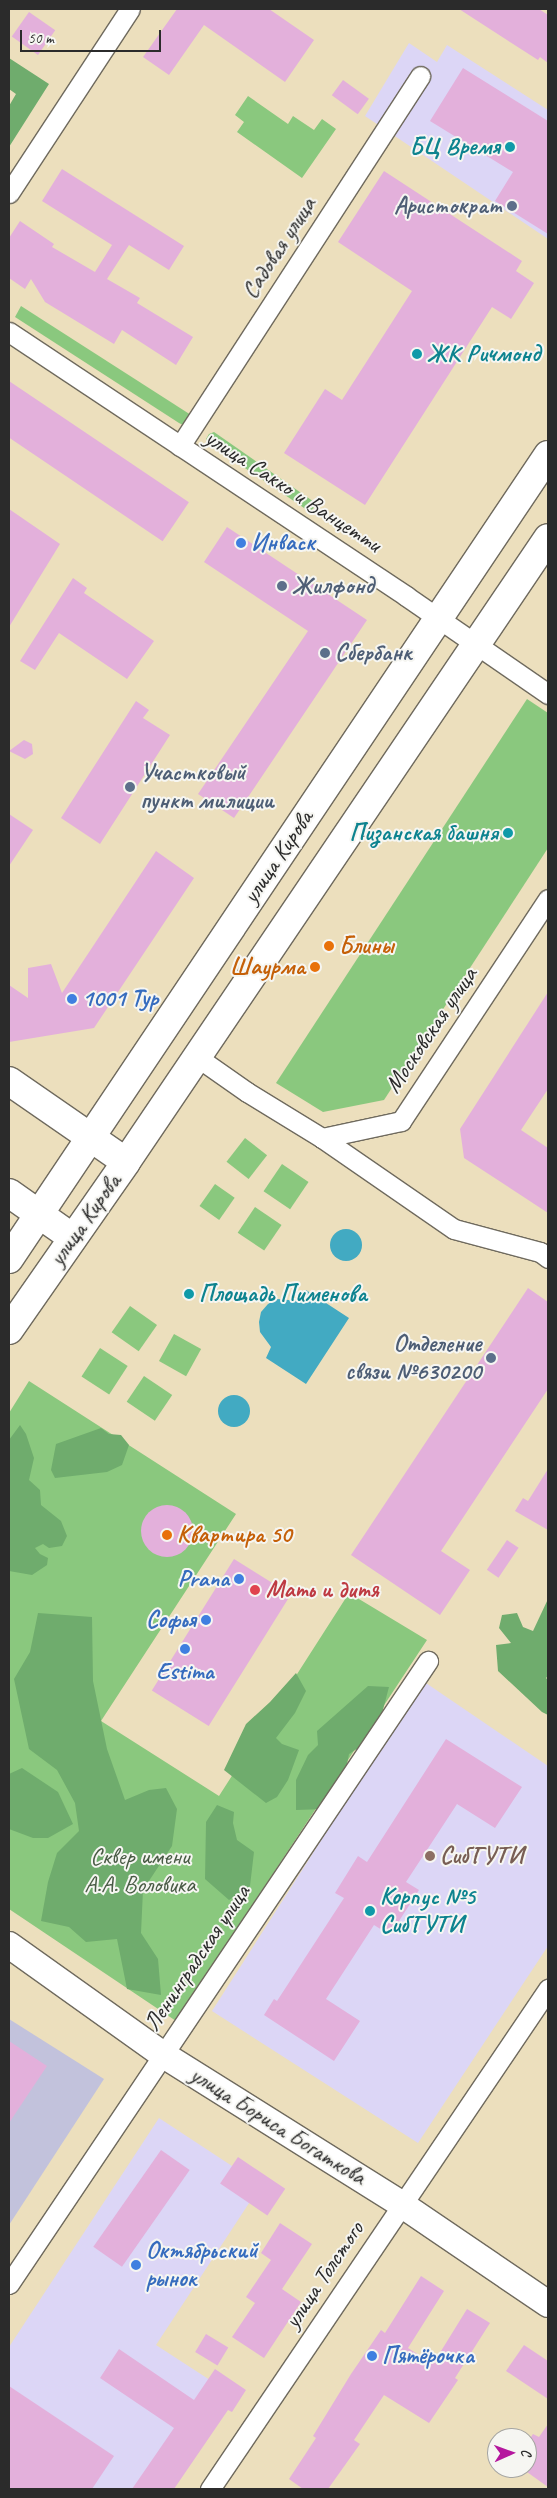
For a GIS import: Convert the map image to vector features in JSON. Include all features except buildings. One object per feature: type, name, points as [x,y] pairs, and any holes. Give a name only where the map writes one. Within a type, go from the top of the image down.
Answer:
[{"type":"main road","name":"улица Кирова","points":[[9,1259],[548,455]]},
{"type":"main road","name":"улица Кирова","points":[[9,1330],[126,1162],[548,538]]},
{"type":"main road","points":[[9,1081],[126,1162]]},
{"type":"main road","points":[[9,1193],[73,1238]]},
{"type":"main road","name":"улица Бориса Богаткова","points":[[9,1945],[162,2054],[401,2204],[548,2304]]},
{"type":"street","points":[[9,193],[130,9]]},
{"type":"street","name":"Садовая улица","points":[[180,446],[420,76]]},
{"type":"street","name":"улица Сакко и Ванцетти","points":[[9,332],[438,619],[477,643],[520,677],[548,694]]},
{"type":"street","name":"Московская улица","points":[[322,1138],[401,1122],[548,899]]},
{"type":"street","points":[[197,1057],[247,1092],[322,1138],[454,1229],[540,1252],[548,1258]]},
{"type":"street","name":"Ленинградская улица","points":[[9,2284],[428,1661]]},
{"type":"street","name":"улица Толстого","points":[[210,2489],[548,1989]]},
{"type":"shaded area","points":[[409,43],[437,62],[447,45],[548,110],[548,239],[365,116]]},
{"type":"shaded area","name":"СибГУТИ","points":[[423,1681],[548,1766],[548,1946],[418,2143],[212,2011]]},
{"type":"shaded area","points":[[9,2019],[104,2079],[9,2225]]},
{"type":"shaded area","name":"Октябрьский рынок","points":[[159,2118],[261,2185],[156,2345],[230,2393],[167,2489],[9,2489],[9,2347]]},
{"type":"green space","points":[[9,58],[49,84],[9,147],[9,106],[16,94],[9,89]]},
{"type":"green space","points":[[248,96],[288,124],[293,116],[314,130],[322,119],[336,129],[302,178],[237,132],[244,122],[235,115]]},
{"type":"green space","points":[[21,306],[191,415],[183,425],[179,423],[15,317]]},
{"type":"green space","points":[[214,432],[317,504],[310,512],[208,443],[206,439],[209,434]]},
{"type":"green space","points":[[527,699],[548,713],[548,848],[384,1100],[323,1112],[276,1083]]},
{"type":"green space","points":[[245,1138],[267,1155],[249,1179],[227,1162]]},
{"type":"green space","points":[[282,1164],[309,1182],[290,1209],[264,1191]]},
{"type":"green space","points":[[215,1184],[235,1198],[219,1220],[200,1206]]},
{"type":"green space","points":[[255,1207],[282,1225],[264,1251],[238,1233]]},
{"type":"green space","points":[[130,1306],[157,1325],[139,1351],[112,1332]]},
{"type":"green space","points":[[174,1334],[201,1349],[186,1376],[159,1361]]},
{"type":"green space","points":[[100,1348],[128,1366],[109,1394],[81,1377]]},
{"type":"green space","points":[[144,1376],[172,1395],[155,1421],[127,1402]]},
{"type":"green space","name":"Cквер имени А.А. Воловика","points":[[29,1381],[236,1514],[101,1721],[219,1796],[349,1593],[427,1640],[176,2021],[9,1909],[9,1413]]},
{"type":"green space","points":[[20,1425],[26,1434],[34,1458],[29,1480],[40,1490],[41,1505],[61,1521],[67,1536],[62,1546],[49,1548],[43,1544],[35,1548],[40,1554],[48,1558],[47,1565],[32,1575],[9,1571],[9,1440]]},
{"type":"green space","points":[[101,1428],[109,1434],[121,1435],[129,1445],[122,1465],[107,1472],[55,1478],[51,1470],[56,1444]]},
{"type":"green space","points":[[548,1599],[548,1676],[546,1678],[548,1680],[548,1715],[542,1712],[498,1671],[496,1645],[511,1643],[499,1628],[502,1615],[517,1613],[523,1627],[533,1631]]},
{"type":"green space","points":[[38,1613],[92,1617],[93,1681],[107,1749],[125,1800],[149,1790],[166,1788],[177,1809],[172,1846],[143,1890],[141,1933],[158,1959],[161,1995],[127,1989],[117,1939],[86,1942],[69,1927],[41,1921],[48,1882],[57,1853],[79,1831],[75,1803],[57,1770],[29,1749],[14,1679],[30,1652]]},
{"type":"green space","points":[[296,1673],[306,1691],[295,1713],[276,1738],[282,1744],[299,1750],[288,1780],[277,1797],[266,1803],[224,1770],[246,1724],[270,1702]]},
{"type":"green space","points":[[368,1686],[389,1687],[380,1721],[369,1741],[349,1754],[345,1775],[325,1809],[296,1810],[296,1780],[308,1755],[318,1745],[317,1731]]},
{"type":"green space","points":[[22,1768],[58,1792],[73,1824],[48,1838],[33,1838],[9,1829],[9,1774]]},
{"type":"green space","points":[[217,1805],[234,1812],[233,1823],[237,1840],[254,1852],[250,1886],[229,1900],[205,1879],[206,1822]]},
{"type":"water","points":[[346,1229],[357,1234],[362,1245],[357,1256],[346,1261],[335,1256],[330,1245],[335,1234]]},
{"type":"water","points":[[306,1290],[349,1318],[306,1384],[266,1358],[271,1347],[260,1332],[259,1322],[261,1312],[268,1304],[277,1299],[300,1301]]},
{"type":"water","points":[[234,1395],[245,1400],[250,1411],[245,1422],[234,1427],[223,1422],[218,1411],[223,1400]]},
{"type":"place","name":"БЦ Время","points":[[510,147]]},
{"type":"place","name":"Аристократ","points":[[512,206]]},
{"type":"place","name":"ЖК Ричмонд","points":[[417,354]]},
{"type":"place","name":"Инваск","points":[[241,543]]},
{"type":"place","name":"Жилфонд","points":[[282,586]]},
{"type":"place","name":"Сбербанк","points":[[325,653]]},
{"type":"place","name":"Участковый пункт милиции","points":[[130,787]]},
{"type":"place","name":"Пизанская башня","points":[[508,833]]},
{"type":"place","name":"Блины","points":[[329,946]]},
{"type":"place","name":"Шаурма","points":[[315,967]]},
{"type":"place","name":"1001 Тур","points":[[72,999]]},
{"type":"place","name":"Площадь Пименова","points":[[189,1294]]},
{"type":"place","name":"Отделение связи №630200","points":[[491,1358]]},
{"type":"place","name":"Квартира 50","points":[[167,1535]]},
{"type":"place","name":"Prana","points":[[239,1579]]},
{"type":"place","name":"Мать и дитя","points":[[255,1590]]},
{"type":"place","name":"Софья","points":[[206,1620]]},
{"type":"place","name":"Estima","points":[[185,1649]]},
{"type":"place","name":"СибГУТИ","points":[[430,1856]]},
{"type":"place","name":"Корпус №5 СибГУТИ","points":[[370,1911]]},
{"type":"place","name":"Октябрьский рынок","points":[[136,2265]]},
{"type":"place","name":"Пятёрочка","points":[[372,2356]]}]
